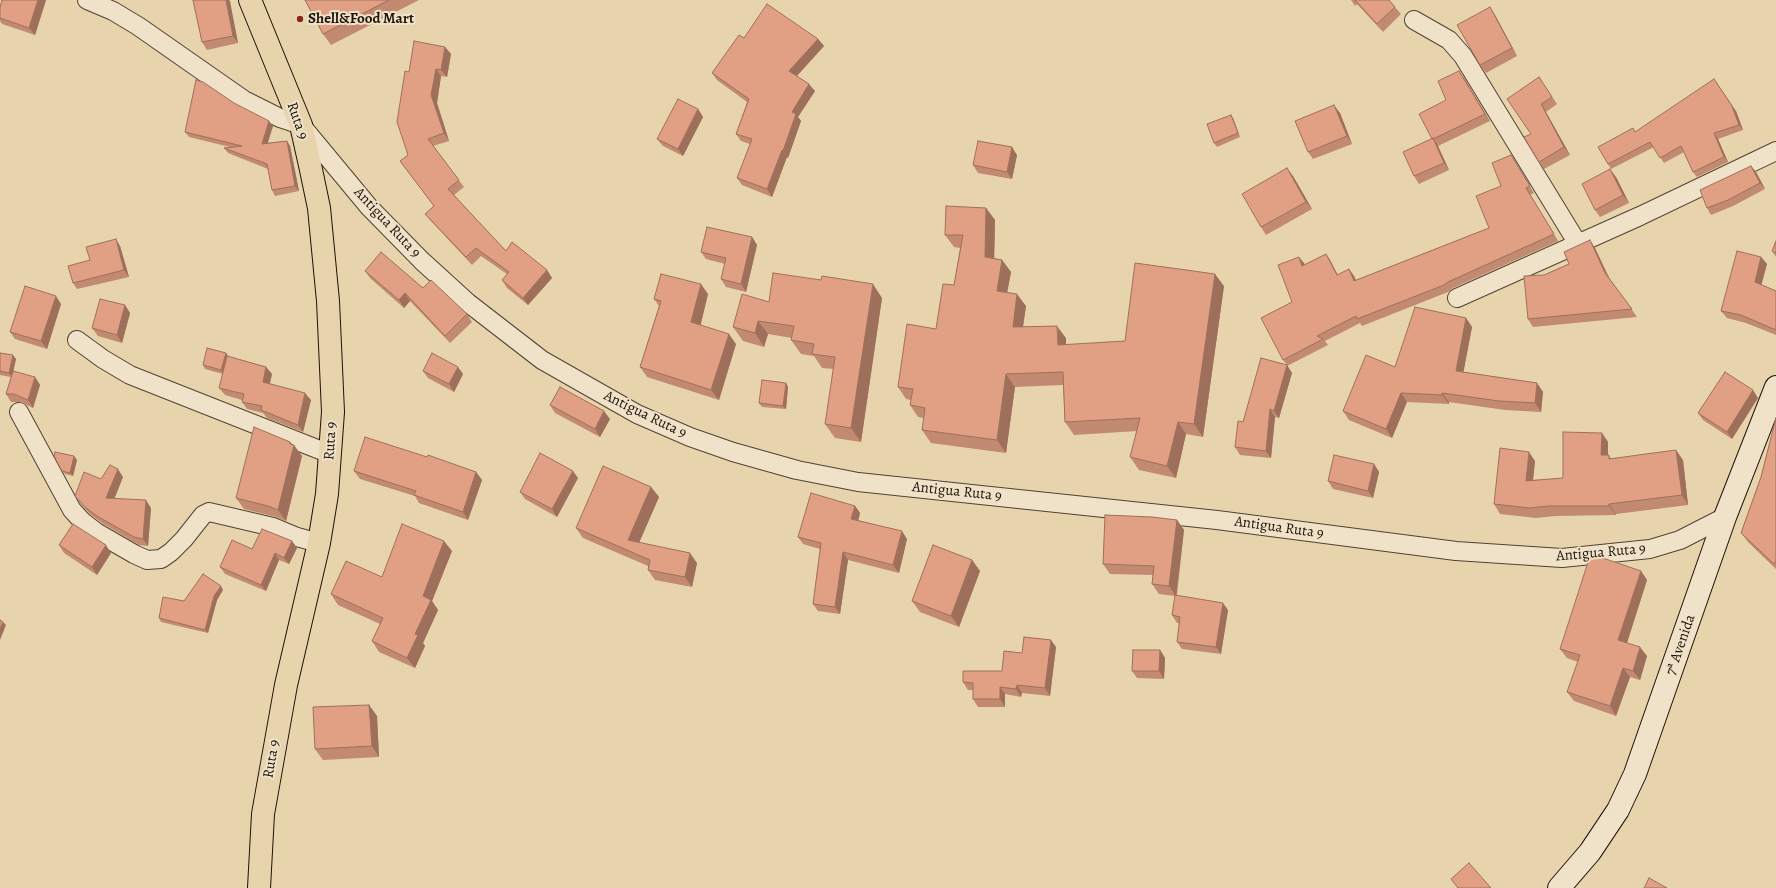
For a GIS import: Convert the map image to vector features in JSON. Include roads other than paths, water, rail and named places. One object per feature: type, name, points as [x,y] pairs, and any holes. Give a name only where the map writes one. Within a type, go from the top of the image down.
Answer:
[{"type":"main road","name":"Ruta 9","points":[[250,0],[301,125],[318,208],[328,301],[333,412],[327,494],[318,543],[286,685],[263,814],[259,888]]},
{"type":"main road","name":"7ª Avenida","points":[[1559,888],[1590,852],[1618,810],[1635,774],[1671,676],[1725,517],[1776,387]]},
{"type":"street","points":[[87,0],[113,11],[138,26],[244,100],[280,118],[301,125]]},
{"type":"street","points":[[1414,20],[1449,40],[1463,56],[1578,244]]},
{"type":"street","name":"Antigua Ruta 9","points":[[301,125],[369,207],[422,261],[467,302],[542,360],[637,414],[690,437],[733,452],[797,470],[858,482],[1217,520],[1456,551],[1562,558],[1650,549],[1680,540],[1725,517]]},
{"type":"street","points":[[1456,298],[1647,213],[1776,151]]},
{"type":"street","points":[[76,340],[103,360],[130,375],[330,454]]},
{"type":"street","points":[[19,412],[72,510],[83,522],[96,532],[147,560],[161,559],[171,552],[184,539],[203,515],[209,512],[273,527],[297,537],[318,543]]},
{"type":"place","name":"Shell&Food Mart","points":[[300,19]]}]
